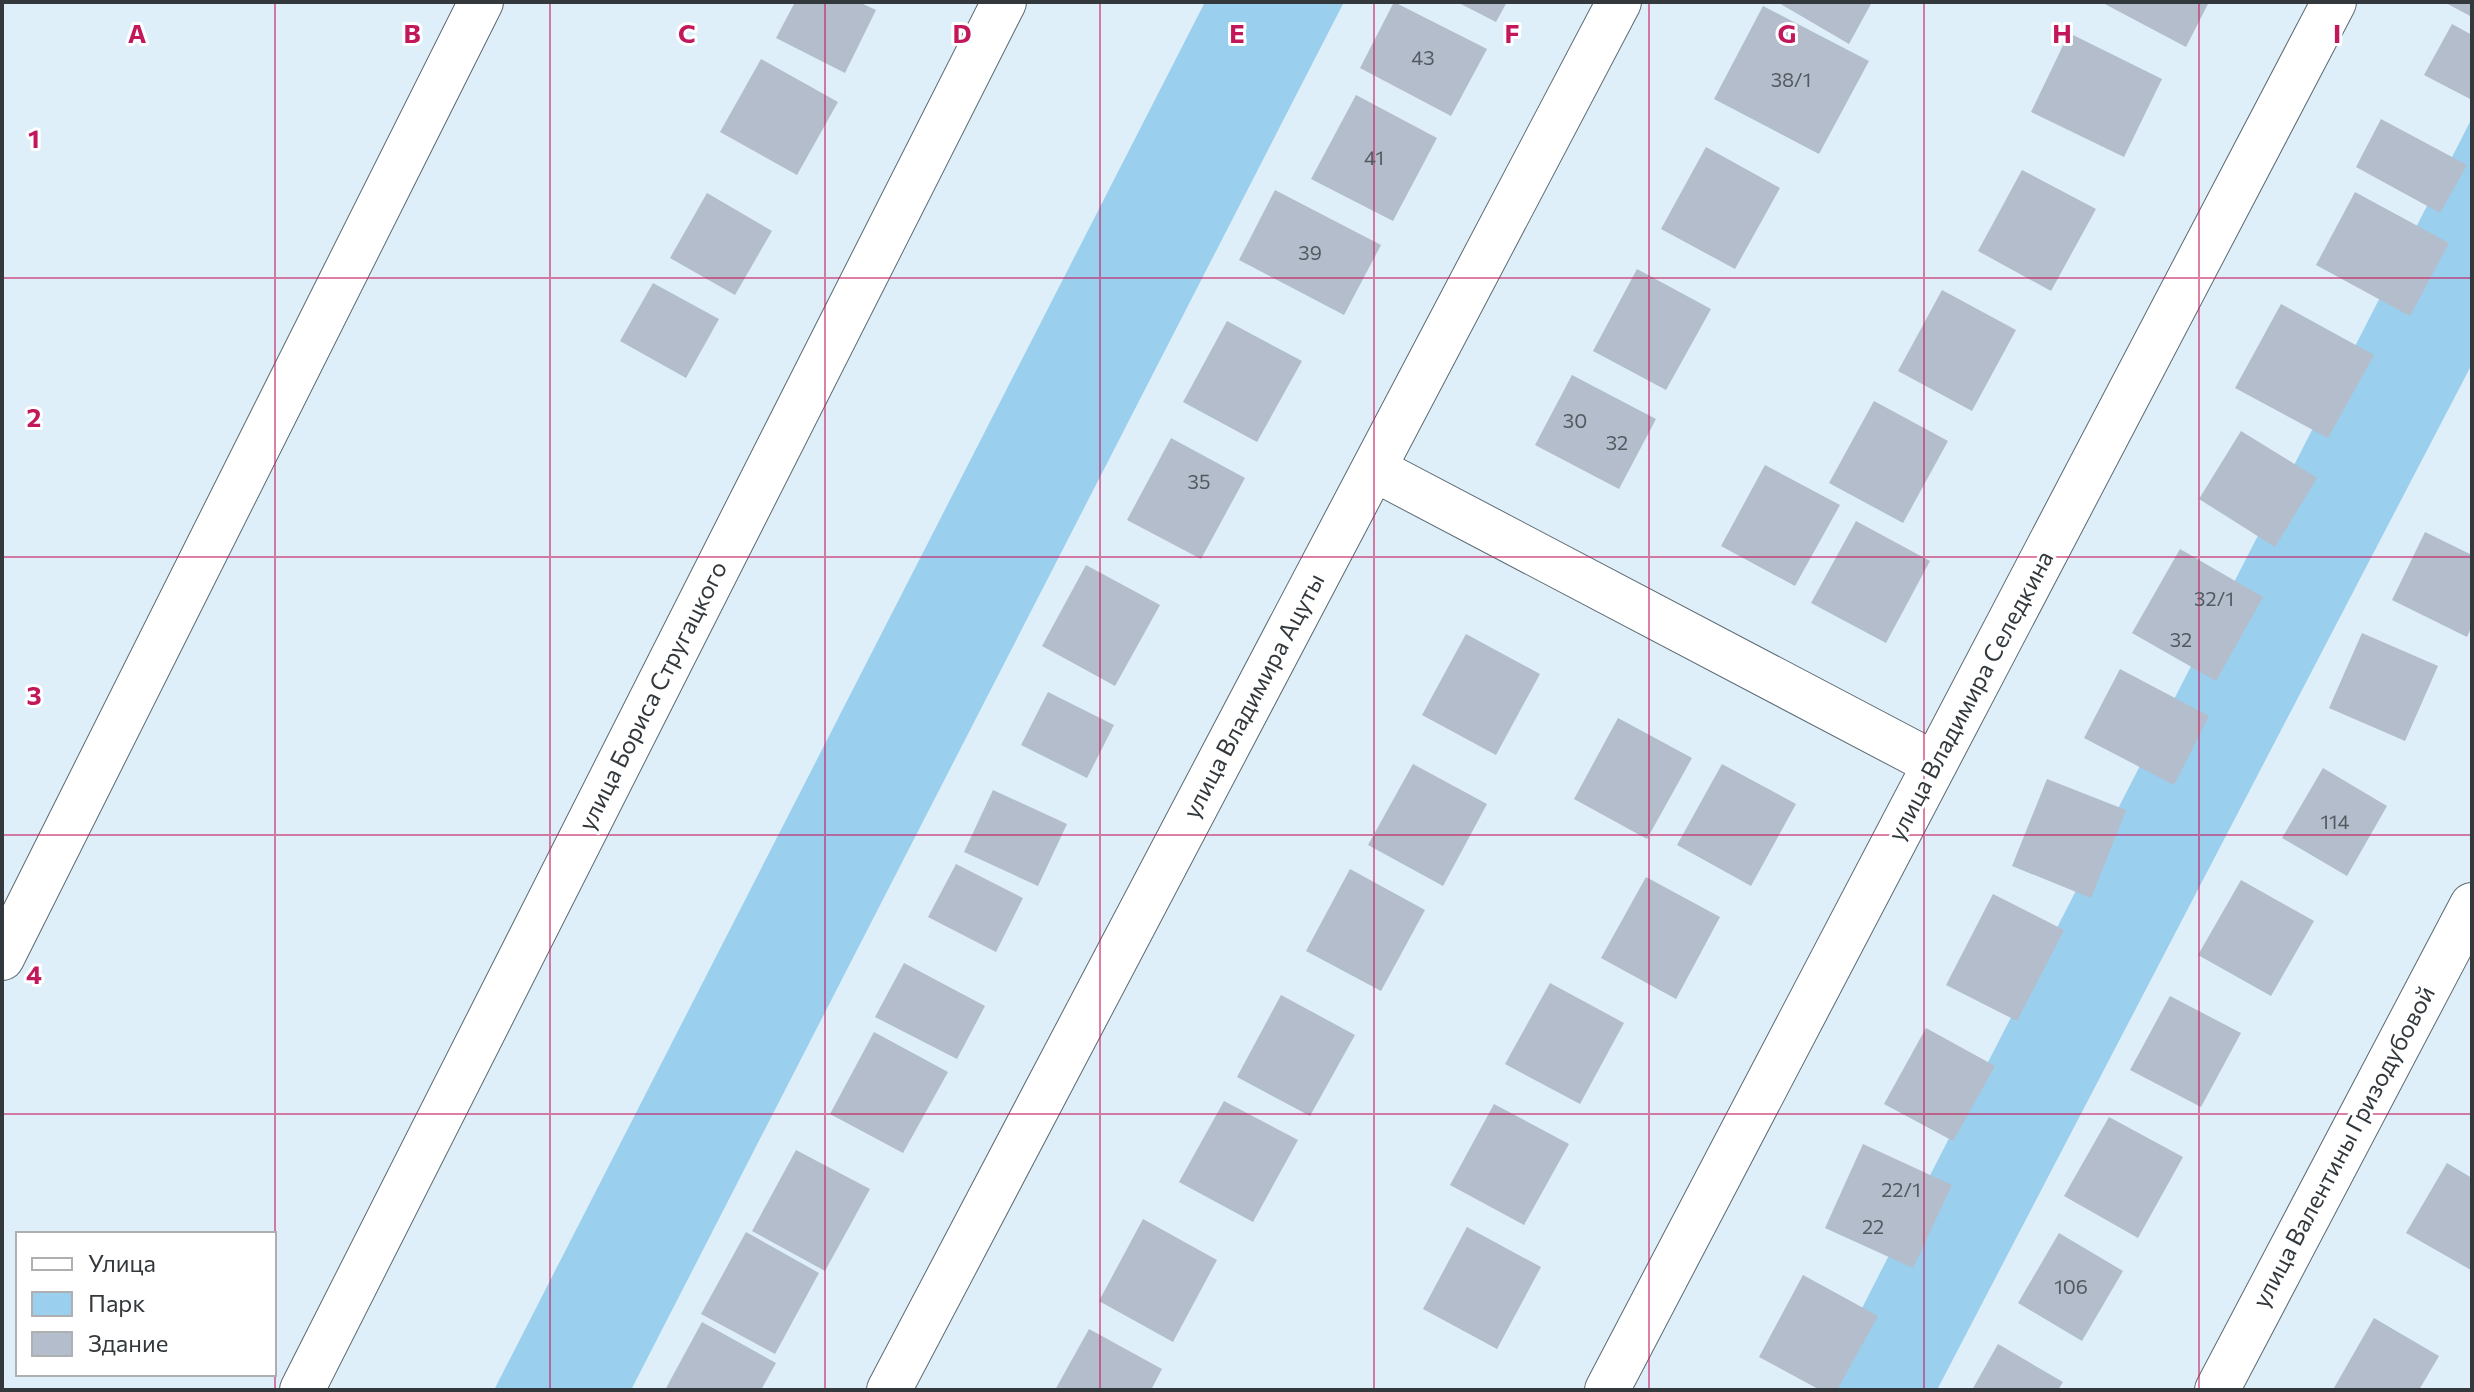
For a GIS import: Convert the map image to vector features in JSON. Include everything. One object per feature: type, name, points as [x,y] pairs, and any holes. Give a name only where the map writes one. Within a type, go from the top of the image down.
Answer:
[{"type":"street","points":[[2,958],[481,2]]},
{"type":"street","name":"улица Бориса Стругацкого","points":[[302,1390],[1004,2]]},
{"type":"street","name":"улица Владимира Ацуты","points":[[889,1390],[1619,2]]},
{"type":"street","name":"улица Владимира Селедкина","points":[[1607,1390],[2334,2]]},
{"type":"street","points":[[1374,469],[1935,764]]},
{"type":"street","name":"улица Валентины Гризодубовой","points":[[2217,1390],[2472,905]]},
{"type":"green space","points":[[1205,2],[1344,2],[631,1390],[494,1390]]},
{"type":"green space","points":[[2472,118],[2472,364],[1937,1390],[1820,1390]]},
{"type":"building","points":[[795,2],[859,2],[876,10],[845,73],[776,38]]},
{"type":"building","points":[[1394,2],[1487,49],[1451,116],[1360,68]]},
{"type":"building","points":[[1457,2],[1507,2],[1496,22]]},
{"type":"building","points":[[1777,2],[1872,2],[1849,44]]},
{"type":"building","points":[[2101,2],[2209,2],[2186,47]]},
{"type":"building","points":[[2444,2],[2472,2],[2472,17]]},
{"type":"building","points":[[1763,6],[1869,61],[1819,154],[1714,99]]},
{"type":"building","points":[[2452,24],[2472,35],[2472,100],[2424,75]]},
{"type":"building","points":[[2069,33],[2162,79],[2124,157],[2031,112]]},
{"type":"building","points":[[761,59],[838,102],[797,175],[720,132]]},
{"type":"building","points":[[1356,95],[1437,138],[1393,221],[1311,179]]},
{"type":"building","points":[[2381,119],[2467,165],[2440,213],[2356,167]]},
{"type":"building","points":[[1706,147],[1780,188],[1735,269],[1661,229]]},
{"type":"building","points":[[2022,170],[2096,209],[2051,291],[1978,251]]},
{"type":"building","points":[[1275,190],[1381,245],[1344,315],[1239,260]]},
{"type":"building","points":[[2355,192],[2449,243],[2410,316],[2316,265]]},
{"type":"building","points":[[707,193],[772,231],[735,295],[670,258]]},
{"type":"building","points":[[1637,269],[1711,309],[1666,390],[1593,351]]},
{"type":"building","points":[[653,283],[719,319],[686,378],[620,341]]},
{"type":"building","points":[[1942,290],[2016,330],[1972,411],[1898,371]]},
{"type":"building","points":[[2281,304],[2374,355],[2328,438],[2235,388]]},
{"type":"building","points":[[1227,321],[1302,361],[1257,442],[1183,402]]},
{"type":"building","points":[[1572,375],[1656,419],[1619,489],[1535,445]]},
{"type":"building","points":[[1874,401],[1948,441],[1903,523],[1829,483]]},
{"type":"building","points":[[2241,431],[2317,478],[2275,547],[2199,499]]},
{"type":"building","points":[[1171,438],[1245,478],[1201,559],[1127,520]]},
{"type":"building","points":[[1765,465],[1840,505],[1795,586],[1721,546]]},
{"type":"building","points":[[1856,521],[1930,561],[1886,643],[1811,603]]},
{"type":"building","points":[[2425,532],[2472,555],[2472,626],[2467,637],[2392,600]]},
{"type":"building","points":[[2180,549],[2263,597],[2216,681],[2132,633]]},
{"type":"building","points":[[1086,565],[1160,605],[1115,686],[1042,646]]},
{"type":"building","points":[[2362,633],[2438,666],[2405,741],[2329,708]]},
{"type":"building","points":[[1466,634],[1540,674],[1496,755],[1422,715]]},
{"type":"building","points":[[2120,669],[2209,716],[2174,785],[2084,738]]},
{"type":"building","points":[[1048,692],[1114,725],[1087,778],[1021,745]]},
{"type":"building","points":[[1618,718],[1692,758],[1647,839],[1574,799]]},
{"type":"building","points":[[1413,764],[1487,804],[1443,886],[1368,845]]},
{"type":"building","points":[[1722,764],[1796,804],[1751,886],[1677,845]]},
{"type":"building","points":[[2323,768],[2387,806],[2347,876],[2282,838]]},
{"type":"building","points":[[2047,779],[2126,810],[2091,898],[2012,866]]},
{"type":"building","points":[[993,790],[1067,824],[1038,886],[964,852]]},
{"type":"building","points":[[956,864],[1023,898],[996,952],[928,917]]},
{"type":"building","points":[[1350,869],[1425,910],[1381,991],[1306,951]]},
{"type":"building","points":[[1646,877],[1720,917],[1676,999],[1601,958]]},
{"type":"building","points":[[2241,880],[2314,921],[2271,996],[2198,955]]},
{"type":"building","points":[[1993,894],[2064,930],[2017,1021],[1946,985]]},
{"type":"building","points":[[904,963],[985,1006],[957,1059],[875,1017]]},
{"type":"building","points":[[1550,983],[1624,1023],[1580,1104],[1505,1064]]},
{"type":"building","points":[[1281,995],[1355,1035],[1310,1116],[1237,1077]]},
{"type":"building","points":[[2170,996],[2241,1033],[2201,1107],[2130,1070]]},
{"type":"building","points":[[1926,1028],[1995,1066],[1953,1141],[1884,1104]]},
{"type":"building","points":[[874,1032],[948,1072],[903,1153],[830,1114]]},
{"type":"building","points":[[1224,1101],[1298,1140],[1253,1222],[1179,1182]]},
{"type":"building","points":[[1494,1104],[1569,1144],[1524,1225],[1450,1185]]},
{"type":"building","points":[[2109,1117],[2183,1157],[2138,1238],[2064,1196]]},
{"type":"building","points":[[1863,1144],[1952,1185],[1913,1268],[1825,1228]]},
{"type":"building","points":[[796,1150],[870,1189],[825,1271],[752,1231]]},
{"type":"building","points":[[2447,1163],[2472,1178],[2471,1270],[2406,1233]]},
{"type":"building","points":[[1143,1219],[1217,1260],[1173,1342],[1099,1301]]},
{"type":"building","points":[[1467,1227],[1541,1267],[1497,1349],[1423,1309]]},
{"type":"building","points":[[746,1232],[819,1273],[775,1354],[701,1314]]},
{"type":"building","points":[[2059,1233],[2123,1271],[2082,1341],[2018,1303]]},
{"type":"building","points":[[1803,1275],[1878,1316],[1837,1390],[1820,1390],[1759,1357]]},
{"type":"building","points":[[2374,1318],[2439,1356],[2419,1390],[2334,1388]]},
{"type":"building","points":[[702,1322],[776,1363],[761,1390],[665,1390]]},
{"type":"building","points":[[1089,1329],[1162,1369],[1151,1390],[1055,1390]]},
{"type":"building","points":[[1998,1344],[2063,1382],[2058,1390],[1972,1390]]}]
